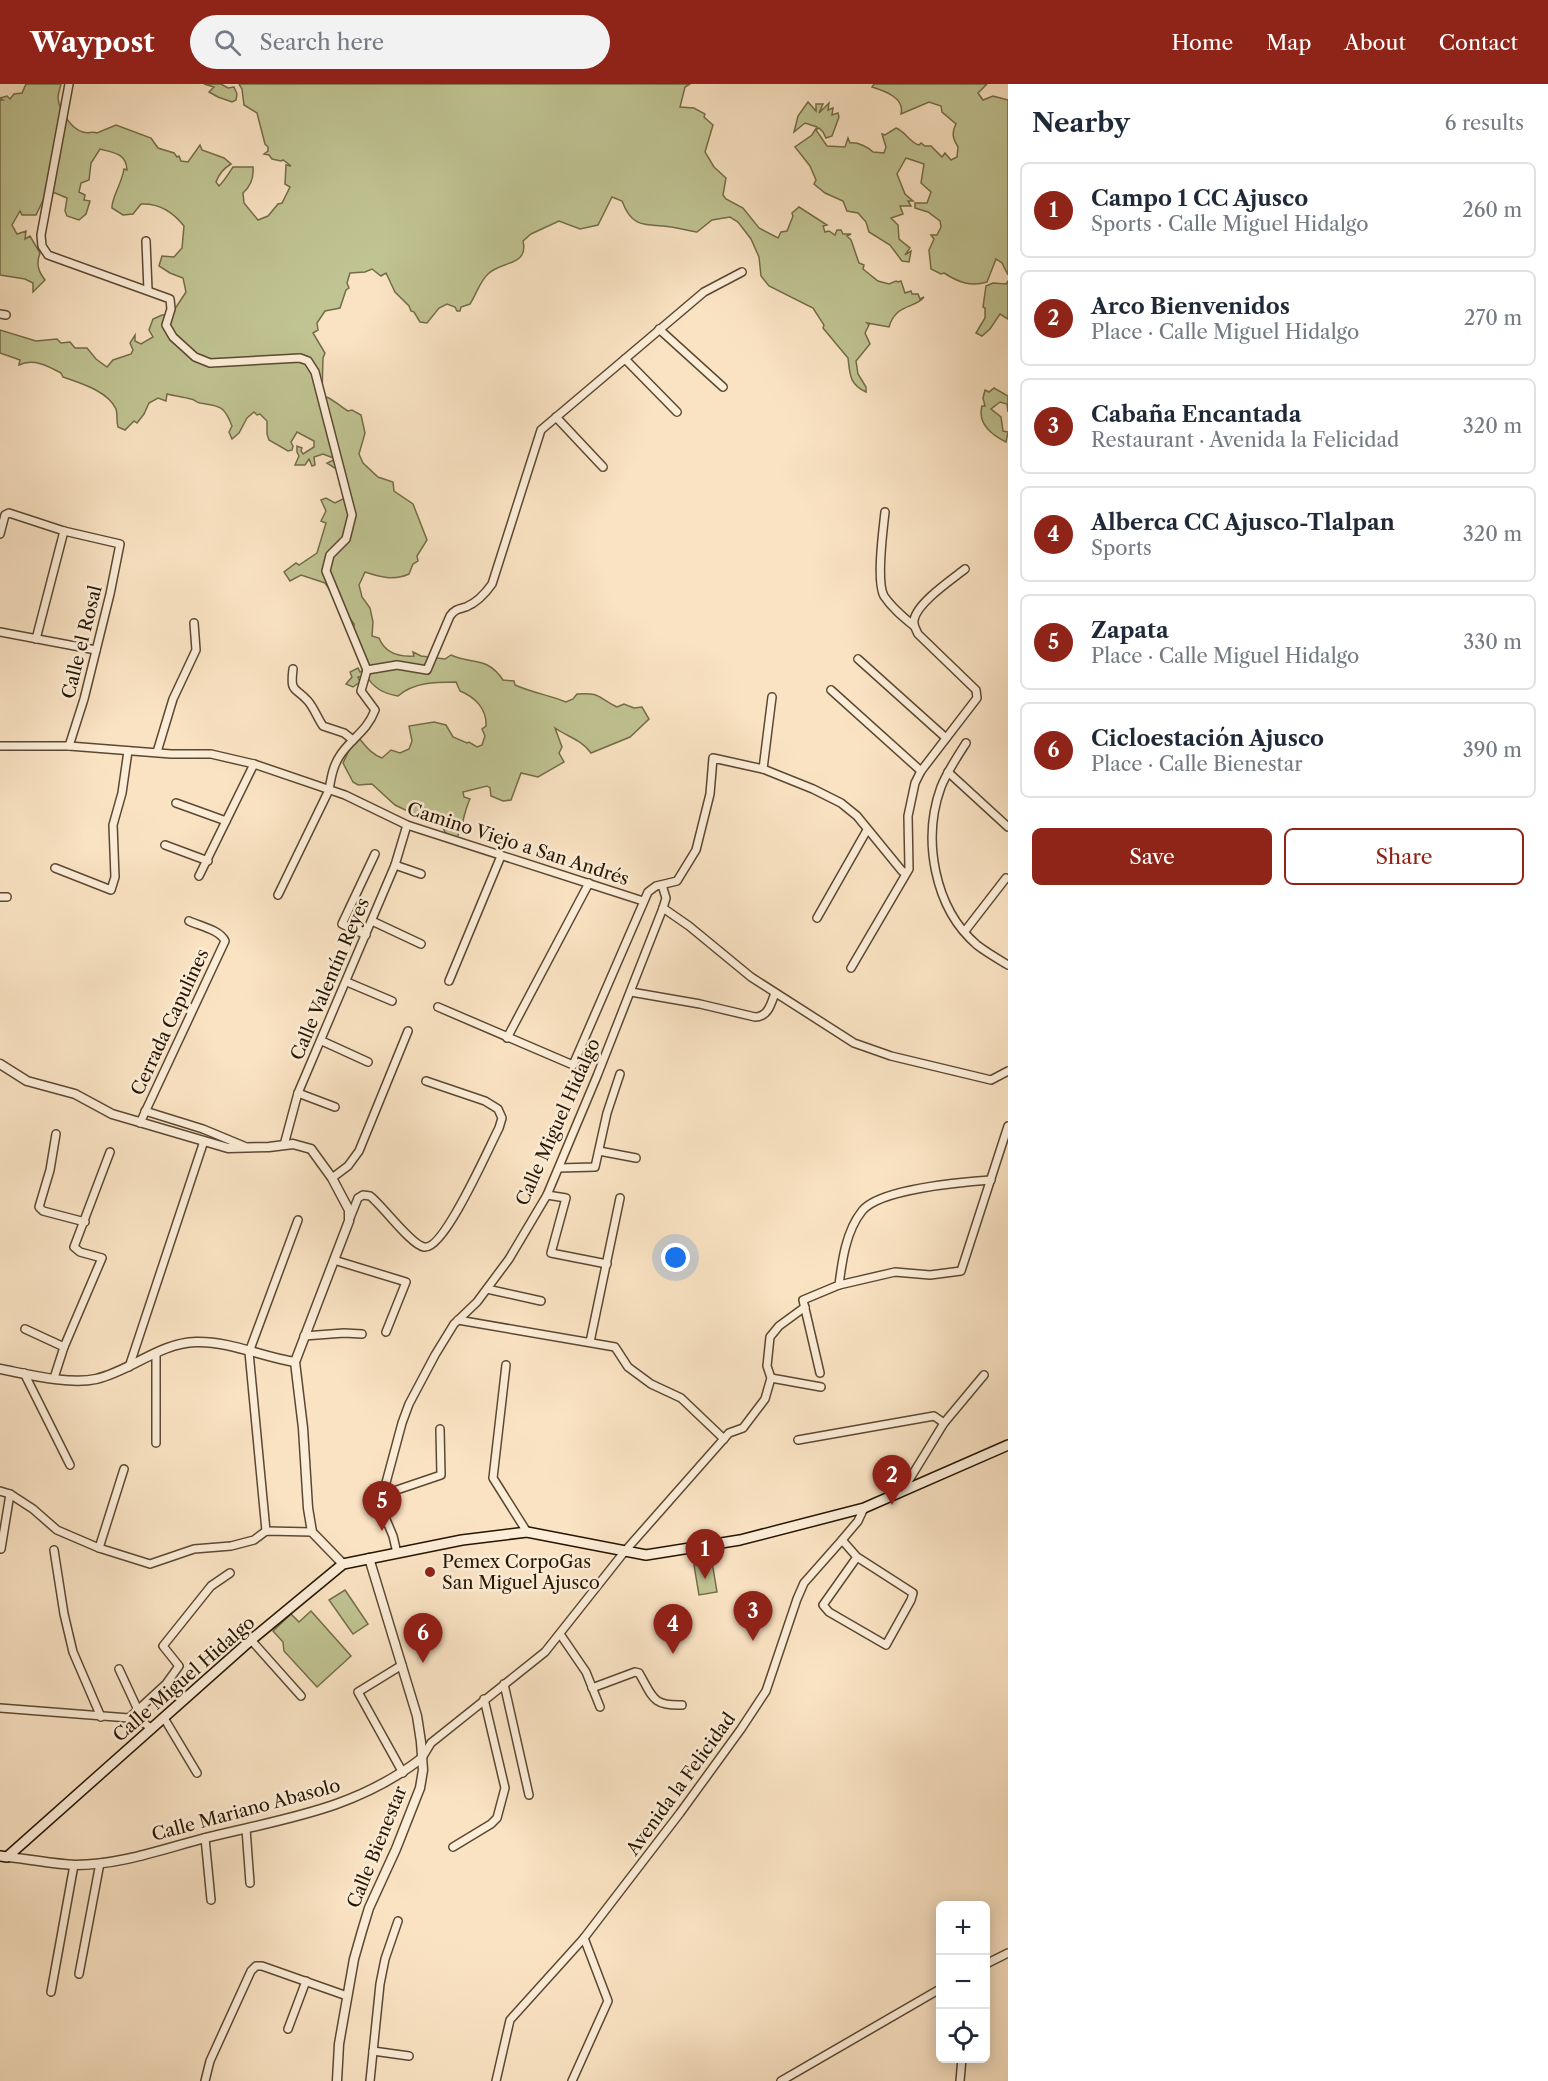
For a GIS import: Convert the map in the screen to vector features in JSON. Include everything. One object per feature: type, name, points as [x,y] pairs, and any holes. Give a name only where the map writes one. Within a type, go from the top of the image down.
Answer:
[{"type":"main road","name":"Calle Miguel Hidalgo","points":[[4,1856],[152,1729],[251,1640],[343,1564],[462,1540],[527,1532],[646,1555],[740,1540],[864,1508],[1008,1444]]},
{"type":"street","points":[[69,84],[41,235],[42,246],[48,255],[170,299],[171,309],[166,325],[173,337],[195,357],[210,363],[300,358],[308,361],[315,372],[352,515],[346,539],[330,555],[326,571],[367,670],[361,691],[375,710],[370,723],[339,756],[329,790],[278,895]]},
{"type":"street","points":[[146,241],[148,290]]},
{"type":"street","points":[[367,670],[398,665],[427,669],[454,610],[467,606],[485,594],[492,584],[541,430],[704,292],[742,272]]},
{"type":"street","points":[[659,329],[723,387]]},
{"type":"street","points":[[625,359],[677,412]]},
{"type":"street","points":[[556,417],[603,467]]},
{"type":"street","points":[[851,968],[909,868],[908,816],[915,783],[921,771],[977,698],[976,690],[918,634],[914,626],[883,595],[880,580],[885,512]]},
{"type":"street","points":[[0,534],[7,514],[64,531],[36,639]]},
{"type":"street","name":"Calle el Rosal","points":[[64,531],[120,544],[84,699],[69,746]]},
{"type":"street","points":[[914,626],[914,618],[922,605],[965,569]]},
{"type":"street","points":[[157,752],[173,699],[196,650],[194,623]]},
{"type":"street","points":[[0,632],[96,650]]},
{"type":"street","points":[[858,659],[946,738]]},
{"type":"street","points":[[293,669],[291,684],[296,692],[309,701],[323,726],[344,733],[353,740]]},
{"type":"street","points":[[831,690],[921,771]]},
{"type":"street","points":[[763,770],[772,697]]},
{"type":"street","points":[[966,743],[941,786],[935,808],[934,859],[943,899],[965,931],[977,944],[1007,964]]},
{"type":"street","name":"Camino Viejo a San Andrés","points":[[1,748],[69,746],[128,751],[211,753],[254,764],[345,795],[407,825],[644,901]]},
{"type":"street","points":[[55,868],[111,890],[115,878],[113,825],[122,793],[128,751]]},
{"type":"street","points":[[438,1007],[573,1065],[648,892],[677,881],[696,849],[710,794],[713,758],[763,770],[813,789],[841,803],[857,816],[902,872],[906,873]]},
{"type":"street","points":[[200,876],[254,764]]},
{"type":"street","points":[[948,772],[1008,827]]},
{"type":"street","points":[[176,803],[226,821]]},
{"type":"street","name":"Calle Valentín Reyes","points":[[284,1145],[298,1092],[322,1041],[395,865],[407,825]]},
{"type":"street","points":[[817,918],[867,830]]},
{"type":"street","points":[[165,845],[207,861]]},
{"type":"street","points":[[366,935],[342,924],[375,854]]},
{"type":"street","points":[[449,981],[501,856]]},
{"type":"street","points":[[395,865],[421,874]]},
{"type":"street","points":[[965,931],[1006,878]]},
{"type":"street","points":[[507,1038],[589,883]]},
{"type":"street","points":[[662,885],[666,898],[663,908],[689,926],[751,977],[854,1043],[891,1056],[991,1080],[1008,1071]]},
{"type":"street","name":"Calle Miguel Hidalgo","points":[[397,1553],[393,1536],[380,1505],[409,1404],[435,1355],[458,1320],[488,1288],[514,1251],[547,1195],[631,992],[663,908]]},
{"type":"street","name":"Cerrada Capulines","points":[[140,1123],[225,941],[220,934],[189,921]]},
{"type":"street","points":[[372,921],[421,944]]},
{"type":"street","points":[[347,982],[392,1001]]},
{"type":"street","points":[[631,992],[755,1017],[765,1014],[775,993]]},
{"type":"street","points":[[332,1178],[348,1166],[359,1151],[408,1031]]},
{"type":"street","points":[[322,1041],[368,1062]]},
{"type":"street","points":[[0,1064],[27,1081],[75,1094],[112,1114],[228,1148],[293,1144],[311,1149],[332,1178],[349,1210],[349,1221]]},
{"type":"street","points":[[559,1168],[595,1167],[607,1113],[620,1074]]},
{"type":"street","points":[[343,1564],[312,1532],[295,1362],[358,1198],[363,1195],[370,1196],[413,1242],[422,1247],[429,1247],[436,1243],[454,1217],[499,1128],[502,1118],[498,1109],[485,1101],[426,1081]]},
{"type":"street","points":[[298,1092],[335,1107]]},
{"type":"street","points":[[145,1111],[202,1129],[250,1148]]},
{"type":"street","points":[[821,1387],[771,1378],[767,1366],[770,1337],[804,1304],[839,1285],[895,1272],[930,1275],[961,1271],[1008,1126]]},
{"type":"street","points":[[56,1134],[50,1170],[39,1207],[44,1211],[85,1222]]},
{"type":"street","points":[[129,1367],[204,1141]]},
{"type":"street","points":[[599,1151],[636,1158]]},
{"type":"street","points":[[54,1378],[64,1347],[102,1258],[75,1250],[75,1243],[110,1152]]},
{"type":"street","points":[[839,1285],[846,1246],[855,1223],[870,1203],[913,1190],[991,1180]]},
{"type":"street","points":[[547,1195],[566,1198],[551,1253],[607,1264]]},
{"type":"street","points":[[590,1342],[620,1198]]},
{"type":"street","points":[[266,1531],[249,1352],[298,1220]]},
{"type":"street","points":[[334,1260],[406,1282],[386,1332]]},
{"type":"street","points":[[488,1288],[541,1301]]},
{"type":"street","points":[[804,1304],[820,1373]]},
{"type":"street","points":[[458,1320],[615,1347],[628,1366],[651,1384],[681,1398],[724,1439]]},
{"type":"street","points":[[25,1329],[64,1347]]},
{"type":"street","points":[[304,1336],[362,1334]]},
{"type":"street","points":[[0,1369],[54,1378],[97,1379],[177,1345],[195,1342],[213,1343],[295,1362]]},
{"type":"street","points":[[156,1353],[156,1443]]},
{"type":"street","points":[[506,1365],[493,1478],[527,1532]]},
{"type":"street","points":[[24,1373],[70,1465]]},
{"type":"street","points":[[903,1490],[944,1423],[984,1375]]},
{"type":"street","name":"Calle Mariano Abasolo","points":[[4,1856],[74,1865],[112,1862],[335,1806],[363,1795],[403,1773],[422,1758],[431,1743],[545,1653],[625,1551],[729,1433],[743,1428],[765,1399],[771,1378]]},
{"type":"street","points":[[798,1440],[934,1416],[944,1423]]},
{"type":"street","points":[[382,1496],[441,1475],[440,1429]]},
{"type":"street","points":[[99,1548],[124,1469]]},
{"type":"street","points":[[0,1491],[10,1494],[33,1509],[57,1530],[99,1548],[150,1564],[194,1549],[254,1540],[266,1531],[312,1532]]},
{"type":"street","points":[[1,1549],[10,1494]]},
{"type":"street","name":"Avenida la Felicidad","points":[[496,2081],[510,2020],[584,1938],[680,1813],[766,1691],[789,1620],[804,1583],[843,1540],[858,1521],[864,1508]]},
{"type":"street","points":[[843,1540],[857,1557],[913,1593],[886,1645],[829,1612],[823,1605],[857,1557]]},
{"type":"street","points":[[54,1550],[64,1614],[73,1652],[101,1717]]},
{"type":"street","name":"Calle Bienestar","points":[[337,2081],[339,2044],[354,1959],[369,1908],[420,1788],[423,1770],[417,1716],[369,1558]]},
{"type":"street","points":[[129,1718],[166,1684],[179,1666],[163,1646],[211,1586],[230,1573]]},
{"type":"street","points":[[560,1634],[586,1672],[600,1707]]},
{"type":"street","points":[[251,1640],[301,1696]]},
{"type":"street","points":[[402,1665],[358,1692],[403,1773]]},
{"type":"street","points":[[119,1669],[138,1710]]},
{"type":"street","points":[[592,1688],[635,1672],[639,1673],[657,1701],[664,1706],[682,1705]]},
{"type":"street","points":[[504,1684],[529,1795]]},
{"type":"street","points":[[453,1847],[491,1824],[496,1818],[505,1788],[484,1699]]},
{"type":"street","points":[[0,1708],[129,1718],[144,1723],[152,1729]]},
{"type":"street","points":[[164,1718],[197,1773]]},
{"type":"street","points":[[246,1829],[250,1883]]},
{"type":"street","points":[[205,1838],[211,1900]]},
{"type":"street","points":[[79,1974],[100,1863]]},
{"type":"street","points":[[51,1992],[74,1865]]},
{"type":"street","points":[[370,2081],[385,1959],[398,1921]]},
{"type":"street","points":[[572,2081],[608,2001],[584,1938]]},
{"type":"street","points":[[990,1962],[1008,1953]]},
{"type":"street","points":[[205,2081],[210,2061],[251,1971],[256,1966],[262,1966],[347,1996]]},
{"type":"street","points":[[288,2029],[306,1981]]},
{"type":"street","points":[[781,2081],[936,1991]]},
{"type":"street","points":[[373,2051],[409,2056]]},
{"type":"street","points":[[960,2081],[962,2063]]},
{"type":"green space","points":[[26,84],[61,84],[58,98],[61,108],[70,123],[83,132],[97,133],[116,125],[151,138],[158,148],[174,153],[181,161],[188,162],[200,145],[202,150],[224,158],[231,164],[219,176],[216,182],[219,186],[233,167],[253,167],[251,182],[243,193],[244,203],[258,220],[268,216],[278,204],[282,203],[290,187],[285,184],[286,165],[291,166],[283,160],[272,159],[269,155],[264,154],[268,151],[268,147],[265,144],[257,113],[244,105],[239,84],[690,84],[685,87],[680,107],[694,108],[705,114],[704,117],[713,125],[705,152],[714,167],[726,178],[723,195],[726,199],[743,208],[759,228],[778,238],[781,232],[787,231],[792,213],[799,207],[827,225],[823,226],[825,232],[829,231],[835,235],[837,230],[841,230],[843,234],[851,234],[847,236],[851,240],[859,263],[864,265],[863,269],[878,281],[889,284],[901,281],[905,293],[911,291],[912,294],[918,294],[920,299],[924,297],[896,314],[889,327],[867,323],[869,325],[865,333],[870,344],[856,361],[858,374],[866,387],[866,392],[853,382],[848,358],[823,328],[824,325],[813,308],[769,286],[761,276],[759,257],[751,239],[738,222],[730,217],[712,220],[697,232],[643,224],[629,215],[622,201],[612,197],[598,225],[580,229],[559,221],[531,234],[523,241],[522,255],[488,274],[470,304],[457,311],[455,307],[447,304],[439,308],[427,323],[420,322],[395,292],[386,273],[381,276],[372,269],[350,273],[347,283],[349,288],[346,290],[340,308],[325,311],[317,323],[318,330],[313,333],[325,353],[322,395],[348,411],[352,410],[361,415],[365,433],[359,454],[363,463],[378,477],[393,482],[394,491],[413,504],[427,540],[417,556],[418,561],[413,564],[409,574],[392,578],[365,572],[359,585],[362,597],[370,608],[373,622],[372,636],[379,638],[389,651],[398,655],[414,656],[413,652],[421,656],[445,659],[451,655],[479,662],[491,667],[503,680],[514,681],[515,685],[528,690],[566,702],[577,694],[595,695],[617,707],[624,704],[634,708],[642,707],[649,719],[630,737],[591,753],[579,742],[555,728],[562,747],[559,753],[564,762],[538,777],[521,773],[511,800],[503,801],[491,796],[490,788],[487,786],[463,792],[464,797],[470,799],[462,828],[468,833],[459,832],[456,842],[443,828],[395,805],[372,784],[358,785],[353,782],[343,763],[354,740],[358,737],[372,752],[382,758],[391,750],[400,753],[409,749],[412,741],[409,726],[434,722],[446,725],[453,737],[477,747],[482,745],[485,736],[482,729],[486,726],[486,720],[479,704],[460,691],[456,682],[418,685],[398,696],[379,690],[366,675],[358,677],[360,682],[353,687],[346,684],[352,677],[350,672],[358,668],[360,672],[364,670],[354,624],[325,583],[301,575],[290,581],[284,572],[296,563],[299,565],[317,553],[326,523],[321,521],[326,511],[321,500],[326,498],[335,503],[345,498],[348,490],[340,485],[345,483],[338,470],[327,463],[336,459],[323,454],[314,457],[315,465],[312,466],[309,459],[305,465],[295,465],[299,456],[297,446],[302,448],[303,454],[314,447],[314,441],[297,432],[291,442],[292,450],[288,451],[269,440],[267,421],[254,412],[232,439],[229,432],[232,426],[223,410],[192,399],[167,394],[166,401],[158,398],[149,403],[137,423],[134,421],[125,430],[118,427],[117,411],[107,397],[85,385],[63,377],[61,373],[46,366],[30,362],[19,365],[20,360],[0,353],[0,330],[36,341],[57,339],[61,343],[70,342],[75,348],[87,348],[107,367],[113,360],[131,354],[133,350],[130,343],[135,335],[135,341],[141,344],[153,337],[149,330],[153,319],[162,315],[171,315],[186,292],[183,278],[159,266],[162,256],[174,257],[182,248],[184,226],[170,213],[153,205],[141,204],[133,214],[123,215],[112,208],[124,169],[127,170],[126,164],[122,157],[100,149],[91,163],[89,180],[81,183],[79,192],[85,195],[84,200],[90,201],[86,214],[79,220],[67,216],[65,211],[67,198],[48,190],[36,215],[22,215],[20,211],[12,225],[17,234],[26,231],[25,239],[30,236],[40,253],[38,267],[45,280],[33,292],[33,283],[25,279],[0,275],[0,100],[3,100],[0,98],[7,96],[10,99],[14,94],[22,93]]},
{"type":"green space","points":[[204,84],[234,87],[237,94],[236,100],[232,102],[218,97],[209,92],[214,87]]},
{"type":"green space","points":[[874,84],[987,84],[978,93],[983,100],[993,96],[1008,100],[1008,275],[1002,263],[996,259],[987,282],[975,284],[964,283],[931,269],[929,250],[934,239],[931,235],[937,235],[941,227],[940,221],[928,212],[915,208],[915,203],[927,203],[931,192],[921,183],[924,164],[906,158],[897,174],[905,194],[913,201],[908,201],[911,206],[900,206],[903,214],[891,218],[898,225],[899,239],[910,248],[905,255],[911,251],[909,262],[902,261],[890,245],[869,232],[866,222],[858,213],[847,211],[843,201],[825,193],[814,184],[816,180],[810,166],[795,147],[812,135],[817,127],[805,123],[794,132],[798,116],[808,102],[816,111],[816,104],[823,104],[819,113],[829,103],[828,110],[833,108],[832,115],[838,113],[839,117],[832,136],[826,138],[819,128],[816,130],[827,146],[845,147],[848,138],[850,143],[863,145],[873,152],[884,153],[886,147],[882,134],[885,135],[896,128],[916,144],[931,146],[942,157],[945,153],[951,160],[957,157],[958,147],[953,133],[956,124],[942,112],[941,106],[929,102],[901,114],[897,99],[872,87]]},
{"type":"green space","points":[[1008,281],[1008,319],[1000,314],[982,336],[976,333],[985,318],[983,307],[986,286],[993,283],[1006,284]]},
{"type":"green space","points":[[994,388],[1008,396],[1008,412],[1007,404],[1000,402],[991,409],[1001,417],[1003,431],[1008,432],[1006,442],[987,428],[982,418],[985,390],[989,392]]},
{"type":"green space","points":[[712,1562],[717,1592],[699,1595],[694,1565]]},
{"type":"green space","points":[[345,1590],[368,1624],[353,1634],[329,1600]]},
{"type":"green space","points":[[311,1611],[351,1656],[317,1687],[284,1651],[283,1642],[273,1631],[291,1614],[299,1622]]},
{"type":"place","name":"Arco Bienvenidos","points":[[892,1505]]},
{"type":"place","name":"Zapata","points":[[382,1531]]},
{"type":"place","name":"Pemex CorpoGas San Miguel Ajusco","points":[[430,1572]]},
{"type":"place","name":"Campo 1 CC Ajusco","points":[[705,1579]]},
{"type":"place","name":"Cabaña Encantada","points":[[753,1641]]},
{"type":"place","name":"Alberca CC Ajusco-Tlalpan","points":[[673,1654]]},
{"type":"place","name":"Cicloestación Ajusco","points":[[423,1663]]}]
